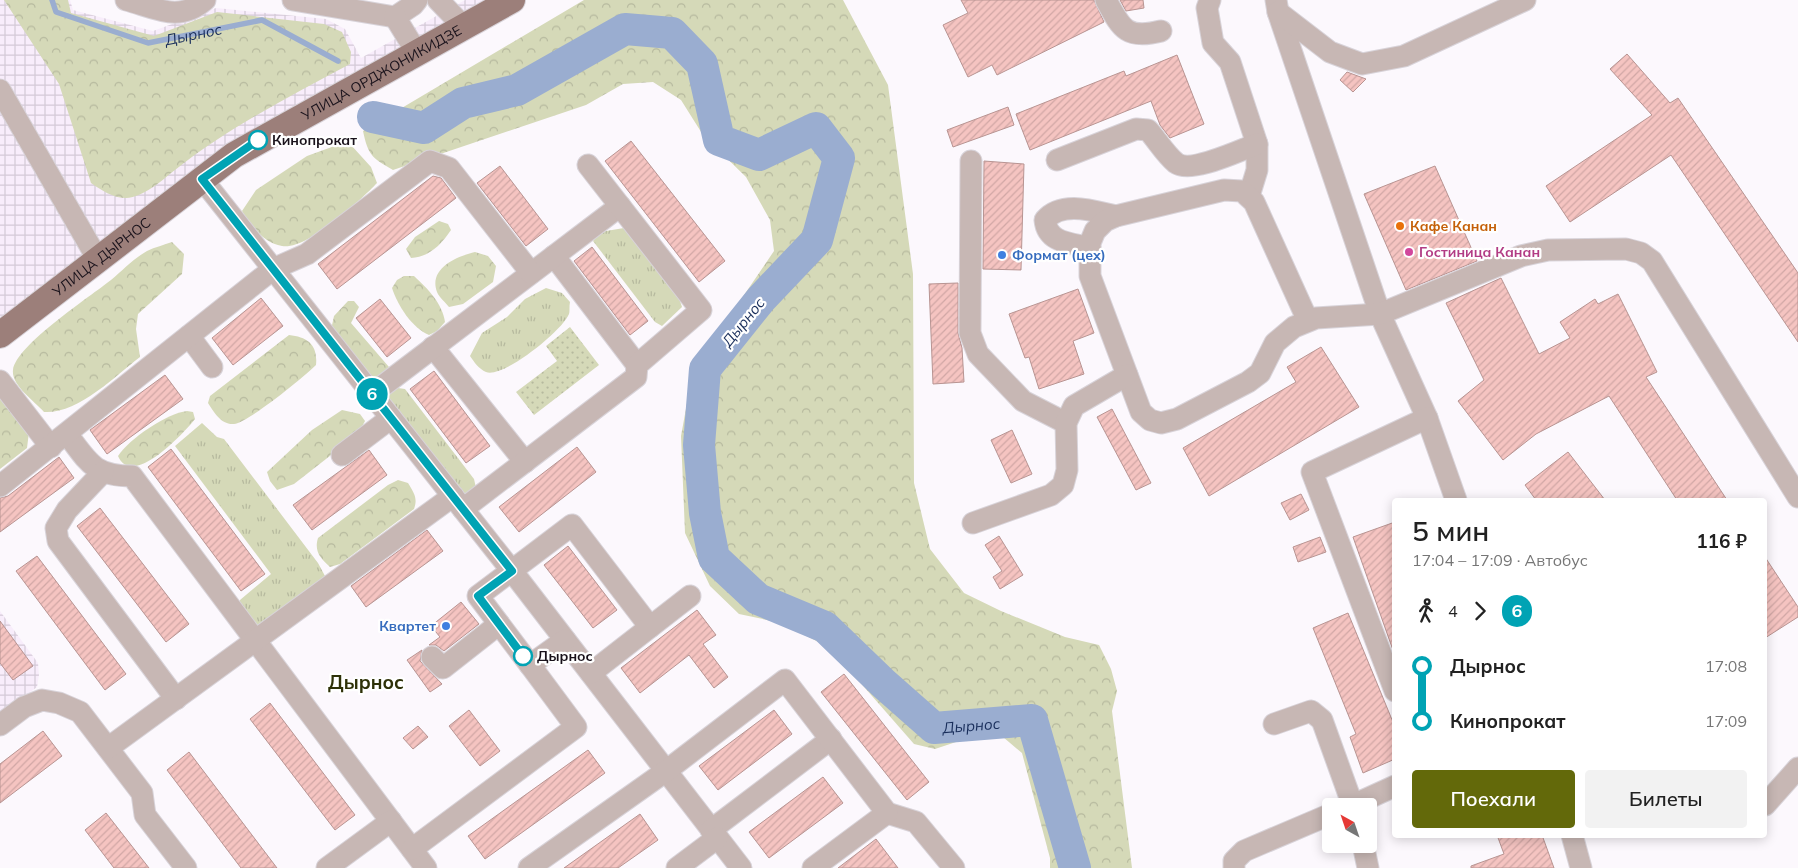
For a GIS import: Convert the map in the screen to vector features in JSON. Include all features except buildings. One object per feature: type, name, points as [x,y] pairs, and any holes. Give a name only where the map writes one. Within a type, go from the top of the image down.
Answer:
[{"type":"main road","name":"УЛИЦА ОРДЖОНИКИДЗЕ","points":[[202,179],[267,135],[512,0]]},
{"type":"main road","name":"УЛИЦА ДЫРНОС","points":[[0,335],[97,258],[202,179]]},
{"type":"street","points":[[126,0],[177,14],[194,10],[205,0]]},
{"type":"street","points":[[293,0],[395,17],[413,5],[417,0]]},
{"type":"street","points":[[438,0],[464,27]]},
{"type":"street","points":[[1106,0],[1120,26],[1138,36],[1161,31]]},
{"type":"street","points":[[1210,0],[1207,8],[1213,43],[1230,62],[1257,144],[1257,170],[1249,196]]},
{"type":"street","points":[[1277,6],[1330,52],[1362,64],[1404,56],[1526,0]]},
{"type":"street","points":[[1277,6],[1380,314],[1427,418],[1455,498]]},
{"type":"street","points":[[395,17],[417,53]]},
{"type":"street","points":[[0,90],[97,258]]},
{"type":"street","points":[[1057,160],[1136,129],[1148,130],[1176,163],[1185,166],[1196,166],[1257,144]]},
{"type":"street","points":[[0,486],[273,269],[307,254],[430,161],[449,168],[531,273]]},
{"type":"street","points":[[971,162],[970,333],[978,354],[1023,401],[1066,423]]},
{"type":"street","points":[[588,165],[701,310],[637,365]]},
{"type":"street","points":[[202,179],[512,571],[741,868]]},
{"type":"street","points":[[1308,321],[1254,202],[1249,196],[1234,189],[1116,216],[1105,221],[1095,231],[1090,248],[1090,276],[1141,412],[1150,420],[1161,423],[1177,419],[1248,382],[1260,373],[1275,343],[1294,327],[1316,318],[1380,314],[1521,256],[1548,250],[1626,249],[1641,253],[1652,261],[1798,497]]},
{"type":"street","points":[[372,394],[620,206]]},
{"type":"street","points":[[1090,248],[1054,239],[1046,231],[1045,220],[1052,212],[1070,208],[1116,216]]},
{"type":"street","points":[[108,748],[255,640],[458,503],[526,462],[636,377],[637,365],[554,256]]},
{"type":"street","points":[[189,336],[212,367]]},
{"type":"street","points":[[433,347],[526,462]]},
{"type":"street","points":[[973,523],[1051,495],[1063,485],[1068,470],[1066,423],[1074,406],[1127,375]]},
{"type":"street","points":[[0,381],[59,441],[97,470],[112,476],[132,476],[426,868]]},
{"type":"street","points":[[342,455],[391,418]]},
{"type":"street","points":[[1392,683],[1312,472],[1427,418]]},
{"type":"street","points":[[103,472],[67,510],[56,528],[58,540],[176,698]]},
{"type":"street","points":[[412,849],[576,727],[478,596],[572,525],[650,627]]},
{"type":"street","points":[[590,673],[690,596]]},
{"type":"street","points":[[432,657],[443,668],[499,624]]},
{"type":"street","points":[[530,666],[565,640]]},
{"type":"street","points":[[530,868],[666,771],[785,680],[887,813],[916,822],[945,865]]},
{"type":"street","points":[[0,725],[24,707],[42,700],[60,703],[80,712],[142,793],[146,815],[186,868]]},
{"type":"street","points":[[1274,724],[1311,711],[1322,720],[1349,798]]},
{"type":"street","points":[[677,868],[714,834],[831,739]]},
{"type":"street","points":[[1767,803],[1798,768]]},
{"type":"street","points":[[1369,798],[1392,787]]},
{"type":"street","points":[[813,868],[887,813]]},
{"type":"street","points":[[1234,868],[1234,861],[1244,851],[1322,818]]},
{"type":"street","points":[[327,868],[391,821]]},
{"type":"street","points":[[1573,838],[1581,868]]},
{"type":"street","points":[[1365,853],[1368,868]]},
{"type":"shaded area","points":[[0,0],[70,0],[73,10],[153,31],[216,8],[326,19],[345,29],[361,58],[465,0],[490,0],[194,170],[0,320]]},
{"type":"shaded area","points":[[0,611],[38,663],[39,675],[37,687],[0,715]]},
{"type":"green space","points":[[4,0],[68,0],[71,13],[154,36],[217,12],[324,24],[342,32],[351,52],[350,64],[238,126],[196,154],[146,192],[133,197],[121,198],[107,193],[91,183],[59,84]]},
{"type":"green space","points":[[584,0],[843,0],[888,85],[913,274],[914,483],[930,549],[964,593],[1001,611],[1065,637],[1099,645],[1111,669],[1117,691],[1112,711],[1132,868],[1050,868],[1050,858],[1022,753],[1003,737],[971,737],[935,749],[914,744],[830,648],[781,623],[739,614],[710,586],[685,533],[681,436],[693,370],[774,251],[770,220],[746,177],[703,135],[681,100],[653,82],[623,84],[586,105],[393,170],[376,159],[369,151],[363,131]]},
{"type":"green space","points":[[340,144],[351,145],[371,167],[377,183],[332,223],[305,241],[282,246],[269,241],[258,233],[242,211],[256,190],[307,156]]},
{"type":"green space","points":[[439,221],[448,224],[451,230],[439,245],[429,253],[411,258],[406,249],[415,237]]},
{"type":"green space","points":[[624,228],[666,275],[682,307],[662,326],[655,322],[593,241],[600,232]]},
{"type":"green space","points":[[172,242],[184,254],[182,274],[138,314],[136,329],[140,357],[107,384],[82,401],[57,411],[44,412],[19,387],[13,376],[17,360],[40,335],[137,258],[147,251]]},
{"type":"green space","points":[[475,252],[488,256],[496,266],[493,282],[463,304],[449,307],[437,292],[435,284],[437,276],[446,264]]},
{"type":"green space","points":[[404,276],[414,276],[438,303],[445,322],[437,331],[429,335],[423,332],[411,322],[402,309],[392,288],[397,280]]},
{"type":"green space","points":[[546,288],[562,293],[570,302],[569,314],[556,331],[532,352],[505,368],[494,372],[486,372],[481,369],[470,356],[482,333],[507,317],[525,299]]},
{"type":"green space","points":[[348,301],[354,301],[359,307],[351,323],[389,367],[378,380],[372,380],[331,330],[334,316]]},
{"type":"green space","points":[[570,327],[599,365],[534,415],[516,392],[557,361],[546,346]]},
{"type":"green space","points":[[289,335],[302,338],[310,343],[315,352],[316,365],[263,408],[241,421],[229,424],[215,414],[208,403],[210,396]]},
{"type":"green space","points":[[398,388],[405,389],[474,479],[476,488],[463,498],[383,395]]},
{"type":"green space","points":[[0,393],[29,432],[27,448],[0,469]]},
{"type":"green space","points":[[342,410],[360,414],[365,421],[358,434],[294,484],[277,490],[270,481],[267,472],[312,430]]},
{"type":"green space","points":[[187,411],[193,412],[195,419],[180,436],[157,456],[145,463],[134,466],[125,464],[118,456],[123,449],[149,428],[169,416]]},
{"type":"green space","points":[[202,423],[217,437],[224,439],[318,563],[325,576],[324,583],[256,627],[239,607],[240,600],[271,574],[175,446]]},
{"type":"green space","points":[[398,480],[408,483],[412,490],[415,496],[414,509],[340,564],[330,567],[317,551],[318,538],[388,485]]},
{"type":"waterway","name":"Дырнос","points":[[52,0],[56,12],[148,43],[262,20],[338,61]]},
{"type":"waterway","name":"Дырнос","points":[[373,117],[424,128],[463,103],[517,90],[625,29],[672,33],[702,64],[719,140],[759,155],[816,128],[839,158],[817,240],[761,299],[705,369],[699,445],[705,513],[714,558],[758,599],[825,627],[883,683],[934,728],[1032,720],[1075,868]]},
{"type":"bus line","name":"6","points":[[258,140],[202,179],[512,571],[478,596],[523,656]]},
{"type":"place","name":"Кинопрокат","points":[[258,140]]},
{"type":"place","name":"Кафе Канан","points":[[1400,226]]},
{"type":"place","name":"Гостиница Канан","points":[[1409,252]]},
{"type":"place","name":"Формат (цех)","points":[[1002,255]]},
{"type":"place","name":"Квартет","points":[[446,626]]},
{"type":"place","name":"Дырнос","points":[[523,656]]},
{"type":"district","name":"Дырнос","points":[[366,682]]}]
